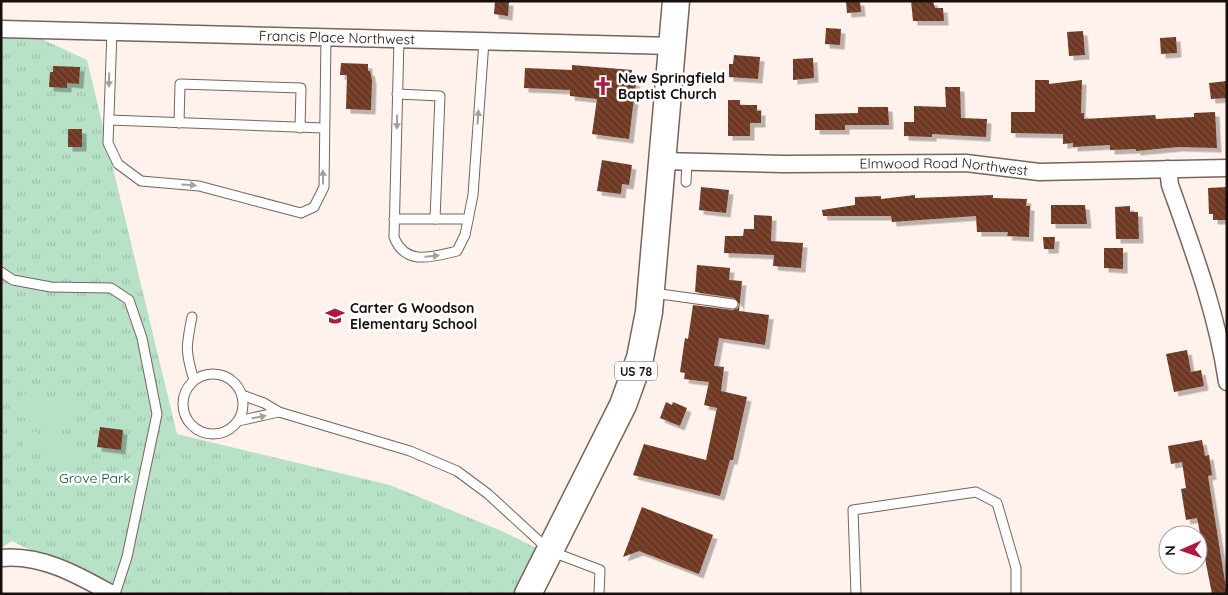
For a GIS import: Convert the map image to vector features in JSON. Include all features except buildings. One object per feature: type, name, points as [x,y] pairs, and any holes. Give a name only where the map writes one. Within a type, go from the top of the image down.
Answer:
[{"type":"main road","name":"US 78","points":[[528,594],[623,405],[640,358],[674,161],[673,46],[676,1]]},
{"type":"street","name":"Francis Place Northwest","points":[[1,29],[673,46]]},
{"type":"street","name":"Elmwood Road Northwest","points":[[674,161],[784,164],[966,163],[1039,172],[1227,168]]},
{"type":"street","points":[[1168,169],[1170,185],[1207,288],[1221,340],[1227,382]]},
{"type":"street","points":[[1,558],[16,556],[52,564],[114,594]]},
{"type":"lane","points":[[112,31],[108,143],[118,164],[141,181],[199,186],[301,213],[314,207],[324,186],[326,37]]},
{"type":"lane","points":[[399,39],[394,237],[399,248],[409,255],[430,258],[457,251],[465,235],[473,195],[484,41]]},
{"type":"lane","points":[[178,123],[180,84],[300,88],[300,128]]},
{"type":"lane","points":[[398,94],[440,96],[435,219]]},
{"type":"lane","points":[[109,120],[324,128]]},
{"type":"lane","points":[[674,161],[686,182]]},
{"type":"lane","points":[[394,219],[468,219]]},
{"type":"lane","points":[[1,272],[13,280],[51,287],[111,288],[128,300],[142,338],[157,414],[127,557],[114,594]]},
{"type":"lane","points":[[651,293],[733,304]]},
{"type":"lane","points":[[192,317],[186,345],[186,356],[194,380]]},
{"type":"lane","points":[[212,373],[221,374],[237,384],[242,395],[242,408],[238,420],[232,429],[222,434],[212,435],[193,426],[187,418],[184,403],[187,388],[194,380],[212,373]]},
{"type":"lane","points":[[242,395],[264,403],[279,412],[410,451],[457,470],[488,494],[550,551],[600,570],[599,594]]},
{"type":"lane","points":[[238,420],[279,412]]},
{"type":"lane","points":[[856,594],[853,510],[976,492],[997,503],[1016,568],[1016,594]]},
{"type":"green space","name":"Grove Park","points":[[1,20],[87,60],[177,434],[390,485],[504,532],[540,550],[522,594],[119,594],[12,541],[1,548]]},
{"type":"green space","points":[[22,393],[73,401],[70,425],[19,417]]},
{"type":"green space","points":[[8,427],[19,429],[16,452],[5,450]]},
{"type":"green space","points":[[26,430],[37,432],[33,455],[22,453]]},
{"type":"green space","points":[[46,434],[57,435],[53,458],[43,457]]},
{"type":"green space","points":[[63,436],[74,438],[70,461],[59,459]]},
{"type":"place","name":"New Springfield Baptist Church","points":[[603,86]]},
{"type":"place","name":"Carter G Woodson Elementary School","points":[[335,316]]}]
